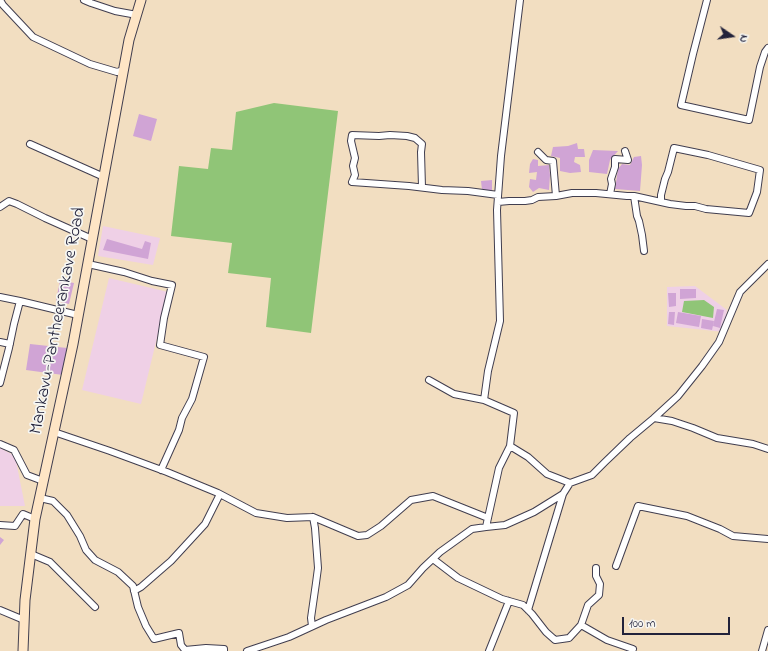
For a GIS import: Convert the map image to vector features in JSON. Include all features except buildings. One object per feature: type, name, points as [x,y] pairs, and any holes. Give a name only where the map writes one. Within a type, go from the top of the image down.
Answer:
[{"type":"main road","name":"Mankavu-Pantheerankave Road","points":[[23,651],[25,600],[35,519],[78,315],[129,40],[141,0]]},
{"type":"street","points":[[0,0],[33,37],[90,64],[117,72],[124,70]]},
{"type":"street","points":[[84,0],[91,4],[115,11],[137,15]]},
{"type":"street","points":[[484,400],[488,371],[500,321],[497,210],[501,156],[520,0]]},
{"type":"street","points":[[707,0],[681,105],[749,120],[760,67],[765,52],[768,48]]},
{"type":"street","points":[[422,187],[422,144],[416,138],[390,135],[352,135],[351,140],[355,158],[353,166],[355,175],[352,182],[498,194]]},
{"type":"street","points":[[30,144],[104,177]]},
{"type":"street","points":[[498,202],[526,201],[538,197],[596,192],[634,196],[670,204],[695,206],[706,209],[749,213],[757,192],[760,170],[708,155],[674,148],[661,194],[661,201]]},
{"type":"street","points":[[610,194],[615,159],[628,160],[625,151]]},
{"type":"street","points":[[538,152],[546,160],[553,161],[556,196]]},
{"type":"street","points":[[634,196],[644,251]]},
{"type":"street","points":[[0,207],[9,201],[92,239]]},
{"type":"street","points":[[88,264],[172,285],[164,318],[160,345],[204,357],[192,399],[182,418],[161,470]]},
{"type":"street","points":[[528,610],[563,494],[570,483],[592,475],[630,438],[678,396],[702,366],[718,342],[740,292],[768,264]]},
{"type":"street","points":[[0,297],[78,315]]},
{"type":"street","points":[[0,383],[20,301]]},
{"type":"street","points":[[0,342],[10,344]]},
{"type":"street","points":[[429,380],[454,394],[484,400],[514,413],[510,446],[499,468],[486,527]]},
{"type":"street","points":[[654,418],[672,421],[716,438],[754,444],[768,449]]},
{"type":"street","points":[[54,432],[161,470],[220,494],[256,513],[287,518],[313,517],[358,536],[367,534],[380,526],[411,500],[433,496],[488,518]]},
{"type":"street","points":[[0,444],[14,450],[28,476],[44,481]]},
{"type":"street","points":[[510,446],[528,457],[546,474],[570,483]]},
{"type":"street","points":[[134,591],[171,561],[205,524],[220,494]]},
{"type":"street","points":[[247,651],[289,637],[326,620],[386,597],[408,585],[440,552],[472,529],[505,525],[534,512],[563,494]]},
{"type":"street","points":[[40,498],[53,501],[67,515],[80,536],[86,550],[95,560],[118,572],[133,586],[138,607],[146,626],[154,639],[179,633],[181,645],[185,650],[206,648],[224,649],[224,651]]},
{"type":"street","points":[[616,566],[638,506],[687,516],[720,529],[733,536],[768,539]]},
{"type":"street","points":[[0,525],[15,526],[23,514],[35,519]]},
{"type":"street","points":[[312,626],[311,618],[318,568],[313,517]]},
{"type":"street","points":[[31,554],[50,562],[95,607]]},
{"type":"street","points":[[433,559],[458,578],[502,599],[523,605],[546,632],[555,640],[569,638],[581,625],[588,605],[599,595],[600,584],[596,576],[596,568]]},
{"type":"street","points":[[489,651],[510,601]]},
{"type":"street","points":[[0,610],[24,620]]},
{"type":"street","points":[[581,625],[606,640],[633,649],[632,651]]},
{"type":"street","points":[[762,651],[768,630]]},
{"type":"shaded area","points":[[103,226],[160,238],[153,265],[98,256]]},
{"type":"shaded area","points":[[109,278],[168,292],[141,404],[82,390]]},
{"type":"shaded area","points":[[695,286],[727,310],[724,332],[667,326],[667,287]]},
{"type":"shaded area","points":[[0,448],[15,456],[25,506],[0,506]]},
{"type":"green space","points":[[274,103],[338,111],[311,333],[266,327],[271,278],[228,273],[232,243],[171,236],[179,166],[208,169],[211,148],[232,150],[236,112]]},
{"type":"green space","points":[[704,300],[714,307],[713,318],[682,312],[684,301]]}]
